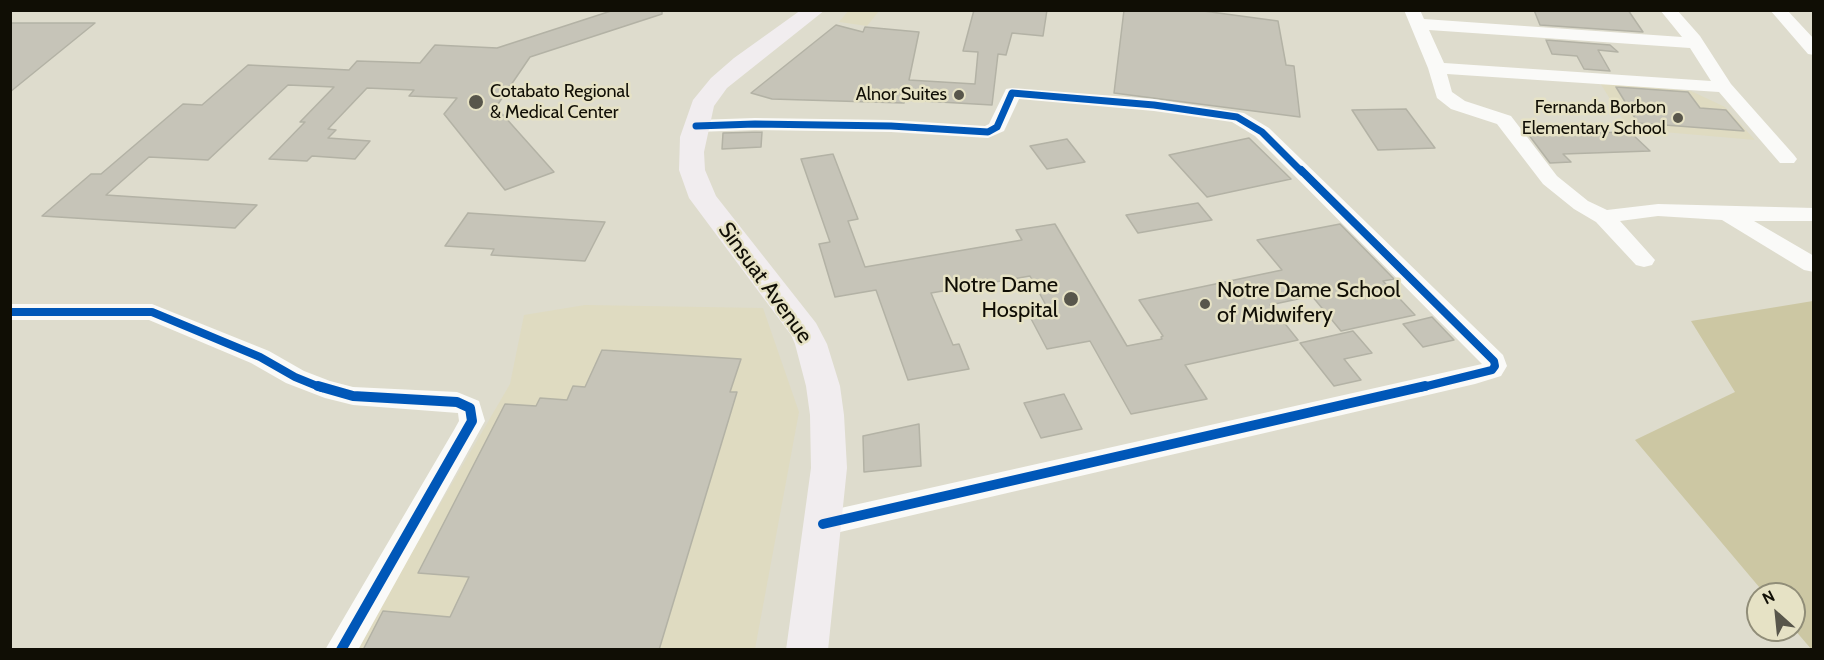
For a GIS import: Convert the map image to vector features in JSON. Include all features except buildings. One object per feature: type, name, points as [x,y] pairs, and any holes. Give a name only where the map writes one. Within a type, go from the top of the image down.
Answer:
[{"type":"main road","name":"Sinsuat Avenue","points":[[807,650],[829,468],[827,416],[817,361],[805,332],[703,198],[692,170],[692,145],[702,105],[719,83],[742,63],[815,10]]},
{"type":"street","points":[[1668,10],[1696,43],[1724,87],[1787,159]]},
{"type":"street","points":[[1778,10],[1814,50]]},
{"type":"street","points":[[1644,260],[1604,217],[1575,201],[1550,180],[1504,120],[1458,105],[1446,97],[1441,91],[1437,68],[1415,17],[1696,43]]},
{"type":"street","points":[[1437,68],[1724,87]]},
{"type":"street","points":[[696,126],[755,124],[891,126],[988,132],[997,127],[1012,93],[1164,106],[1237,117],[1262,132],[1494,361],[1495,366],[1492,369],[1475,375],[822,524]]},
{"type":"street","points":[[1604,217],[1658,210],[1727,214],[1814,214]]},
{"type":"street","points":[[1727,214],[1812,265]]},
{"type":"street","points":[[10,312],[152,312],[276,364],[295,377],[325,389],[353,396],[457,402],[470,408],[472,421],[465,435],[341,650]]},
{"type":"shaded area","points":[[849,10],[879,11],[867,26],[839,22]]},
{"type":"shaded area","name":"Fernanda Borbon Elementary School","points":[[1600,83],[1691,91],[1725,107],[1755,140],[1629,129]]},
{"type":"shaded area","points":[[1813,301],[1814,649],[1812,650],[1805,642],[1806,582],[1755,582],[1635,440],[1735,392],[1691,321]]},
{"type":"shaded area","points":[[585,305],[763,308],[799,412],[755,649],[355,650],[510,384],[524,315]]},
{"type":"cycle path","points":[[696,126],[755,124],[891,126],[988,132],[997,127],[1012,93],[1154,105],[1237,117],[1262,132],[1494,361],[1495,366],[1492,370],[1475,375],[823,524]]},
{"type":"cycle path","points":[[10,312],[152,312],[260,357],[295,377],[325,389],[353,396],[457,402],[470,408],[472,421],[465,435],[341,650]]},
{"type":"place","name":"Alnor Suites","points":[[959,95]]},
{"type":"place","name":"Cotabato Regional & Medical Center","points":[[476,102]]},
{"type":"place","name":"Fernanda Borbon Elementary School","points":[[1678,118]]},
{"type":"place","name":"Notre Dame Hospital","points":[[1071,299]]},
{"type":"place","name":"Notre Dame School of Midwifery","points":[[1205,304]]}]
